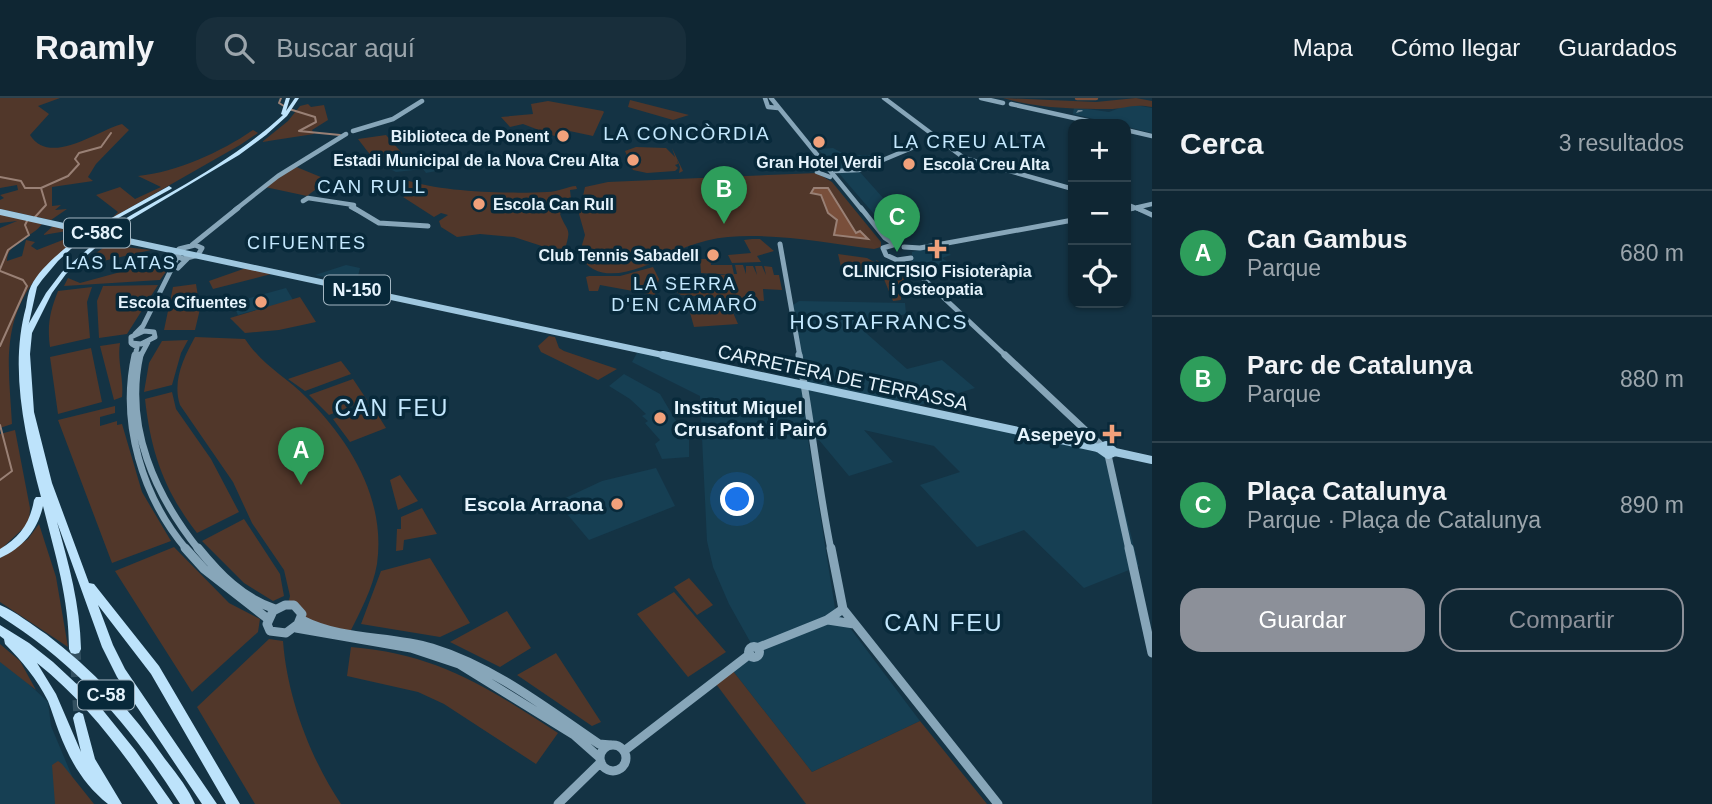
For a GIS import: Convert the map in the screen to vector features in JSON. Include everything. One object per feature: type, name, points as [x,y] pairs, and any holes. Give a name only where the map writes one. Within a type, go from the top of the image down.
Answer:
[{"type":"highway","name":"C-58C","points":[[210,804],[121,673],[103,636],[47,483],[35,437],[27,391],[27,333],[43,291],[73,256],[112,228],[260,135],[286,114],[295,98]]},
{"type":"highway","points":[[286,114],[295,98]]},
{"type":"highway","name":"C-58C","points":[[75,649],[70,590],[23,440],[17,395],[16,353],[20,326],[28,305],[53,269],[77,247],[187,181]]},
{"type":"highway","points":[[104,225],[187,181]]},
{"type":"highway","points":[[119,230],[187,181]]},
{"type":"highway","points":[[28,305],[30,295],[42,275],[82,236]]},
{"type":"highway","points":[[27,333],[64,273],[101,241]]},
{"type":"highway","points":[[0,554],[21,540],[33,526],[39,498]]},
{"type":"highway","points":[[80,569],[98,600],[155,670],[233,804]]},
{"type":"highway","name":"C-58","points":[[0,610],[38,635],[101,690],[140,733],[188,804]]},
{"type":"highway","points":[[0,631],[34,670],[56,707],[74,753],[92,781],[112,800]]},
{"type":"highway","name":"C-58","points":[[0,631],[24,645],[87,701],[138,763],[166,804]]},
{"type":"highway","points":[[79,718],[89,761],[112,800]]},
{"type":"main road","name":"N-150","points":[[0,212],[68,226],[104,225],[119,230]]},
{"type":"main road","name":"N-150","points":[[68,226],[82,236],[101,241]]},
{"type":"main road","name":"N-150","points":[[82,236],[94,227]]},
{"type":"main road","points":[[101,241],[119,230]]},
{"type":"main road","name":"CARRETERA DE TERRASSA","points":[[119,230],[177,251]]},
{"type":"main road","name":"CARRETERA DE TERRASSA","points":[[101,241],[119,239],[199,254],[550,328],[581,337]]},
{"type":"main road","name":"CARRETERA DE TERRASSA","points":[[199,254],[244,266],[1152,460]]},
{"type":"main road","points":[[537,328],[550,328]]},
{"type":"street","points":[[758,98],[772,99],[823,167]]},
{"type":"street","points":[[884,98],[950,152],[1068,188]]},
{"type":"street","points":[[983,98],[1003,103]]},
{"type":"street","points":[[177,251],[196,245],[258,190],[351,133],[393,119],[419,101],[429,99]]},
{"type":"street","points":[[764,99],[885,238],[896,245],[920,248],[1068,221]]},
{"type":"street","points":[[1011,105],[1076,119]]},
{"type":"street","points":[[770,107],[778,108]]},
{"type":"street","points":[[1131,131],[1152,136]]},
{"type":"street","points":[[1131,131],[1152,136]]},
{"type":"street","points":[[823,167],[817,172],[831,175],[859,170],[914,147]]},
{"type":"street","points":[[831,175],[884,247],[886,255],[912,268],[1106,449]]},
{"type":"street","points":[[305,199],[352,207],[379,223],[428,226]]},
{"type":"street","points":[[1131,209],[1152,204]]},
{"type":"street","points":[[1131,206],[1152,215]]},
{"type":"street","points":[[780,244],[843,610],[998,804]]},
{"type":"street","points":[[196,245],[202,248],[199,254],[181,262],[149,326],[155,337],[142,348],[139,360],[136,423],[145,459],[159,491],[195,545],[217,570],[251,599],[275,609],[294,605],[302,610],[299,624],[285,634],[274,634],[268,628],[268,619],[275,609]]},
{"type":"street","points":[[884,247],[896,245]]},
{"type":"street","points":[[904,247],[916,268],[1106,449],[1152,653]]},
{"type":"street","points":[[897,260],[911,256],[920,248]]},
{"type":"street","points":[[177,251],[187,259]]},
{"type":"street","points":[[132,344],[130,340],[144,326],[178,261],[177,251]]},
{"type":"street","points":[[135,334],[152,331]]},
{"type":"street","points":[[132,344],[148,342]]},
{"type":"street","points":[[132,344],[137,346],[131,381],[131,425],[152,494],[174,530],[202,567],[268,619]]},
{"type":"street","points":[[624,751],[754,651],[827,620],[843,610]]},
{"type":"street","points":[[827,620],[854,624]]},
{"type":"street","points":[[299,624],[406,640],[456,656],[500,678],[599,744],[611,745],[624,751]]},
{"type":"street","points":[[299,624],[338,638],[404,646],[450,660],[503,688],[571,734],[612,771]]},
{"type":"street","points":[[558,804],[601,760],[603,749],[611,745]]},
{"type":"street","points":[[564,804],[598,775],[624,765],[624,751]]},
{"type":"shaded area","points":[[0,98],[60,98],[38,106],[49,114],[30,135],[39,144],[49,148],[75,144],[122,124],[129,130],[96,164],[88,177],[93,181],[52,187],[52,206],[61,205],[55,210],[67,209],[51,220],[0,209],[0,200],[4,198],[0,195],[18,190],[17,185],[0,188]]},
{"type":"shaded area","points":[[1003,98],[1096,102],[1136,98],[1152,101],[1152,107],[1069,108]]},
{"type":"shaded area","points":[[630,100],[689,115],[673,120],[628,107]]},
{"type":"shaded area","points":[[548,101],[604,112],[593,136],[560,129],[557,137],[523,124],[510,127],[501,117],[533,114],[531,104]]},
{"type":"shaded area","points":[[308,104],[311,107],[324,105],[328,120],[312,130],[314,134],[262,142],[288,121],[300,106]]},
{"type":"shaded area","points":[[1130,104],[1152,108],[1152,133],[1131,128],[1131,119],[1094,119],[1073,114],[1074,107],[1109,112]]},
{"type":"shaded area","points":[[253,130],[258,133],[240,145],[112,218],[118,212],[96,195],[120,187],[135,199],[161,187],[138,176],[198,160]]},
{"type":"shaded area","points":[[386,135],[409,161],[418,160],[422,165],[378,161],[358,139]]},
{"type":"shaded area","points":[[636,147],[666,148],[675,157],[672,148],[683,171],[679,173],[680,167],[677,160],[678,164],[675,165],[678,168],[675,171],[647,173],[633,170],[625,151]]},
{"type":"shaded area","points":[[833,148],[846,155],[869,155],[885,160],[859,171],[909,227],[886,228],[818,149]]},
{"type":"shaded area","points":[[447,154],[457,167],[426,173],[423,169],[396,172],[390,169],[412,160]]},
{"type":"shaded area","points":[[294,166],[328,180],[307,196],[265,187]]},
{"type":"shaded area","points":[[817,173],[832,182],[881,242],[881,247],[874,249],[765,236],[723,238],[691,245],[646,265],[616,273],[589,267],[579,255],[585,235],[579,214],[585,187],[608,182]]},
{"type":"shaded area","points":[[406,180],[456,190],[495,192],[551,192],[576,186],[577,189],[570,190],[571,199],[560,214],[568,230],[565,249],[554,250],[514,237],[480,234],[457,237],[441,227],[439,221],[448,215],[441,213],[434,217],[403,197],[412,191],[395,185]]},
{"type":"shaded area","points":[[814,188],[828,188],[856,233],[860,231],[868,239],[834,235],[837,220],[828,213],[821,195],[811,193]]},
{"type":"shaded area","points":[[0,215],[42,224],[11,249],[7,261],[22,256],[26,240],[35,242],[31,246],[37,250],[73,236],[67,231],[43,235],[53,226],[78,233],[37,277],[17,312],[9,347],[12,424],[0,428],[0,228],[17,221],[0,223]]},
{"type":"shaded area","points":[[760,239],[774,251],[757,256],[761,262],[732,263],[728,255],[751,253],[744,240]]},
{"type":"shaded area","points":[[107,245],[151,250],[77,267]]},
{"type":"shaded area","points":[[931,246],[941,247],[951,255],[942,258],[955,267],[922,274],[912,263],[912,252]]},
{"type":"shaded area","points":[[838,254],[867,258],[874,262],[878,273],[842,271]]},
{"type":"shaded area","points":[[700,259],[710,259],[711,265],[732,265],[734,274],[737,274],[735,265],[743,265],[746,274],[746,266],[753,266],[757,275],[755,266],[762,266],[766,275],[764,266],[772,267],[774,275],[779,275],[782,290],[763,289],[764,301],[681,295],[674,290],[674,283],[701,284],[700,275],[733,275],[701,273]]},
{"type":"shaded area","points":[[876,260],[903,274],[916,290],[901,289],[901,300],[893,301]]},
{"type":"shaded area","points":[[157,262],[173,262],[160,280],[64,286],[68,278],[80,283]]},
{"type":"shaded area","points":[[346,265],[360,268],[356,284],[315,275]]},
{"type":"shaded area","points":[[653,267],[659,279],[655,295],[600,285],[598,291],[589,291],[586,277],[620,276]]},
{"type":"shaded area","points":[[246,268],[271,274],[213,289],[209,281]]},
{"type":"shaded area","points":[[196,284],[200,309],[195,330],[164,330],[173,287]]},
{"type":"shaded area","points":[[158,285],[127,334],[99,338],[97,301],[103,286]]},
{"type":"shaded area","points":[[92,287],[87,302],[90,338],[50,347],[50,318],[58,291]]},
{"type":"shaded area","name":"Escola Cifuentes","points":[[286,288],[293,300],[238,315],[234,306],[239,304],[238,301]]},
{"type":"shaded area","points":[[300,297],[316,322],[279,330],[245,333],[230,318]]},
{"type":"shaded area","points":[[799,301],[905,303],[906,314],[858,326],[907,369],[942,360],[975,388],[920,405],[921,412],[1109,450],[1139,566],[1084,588],[1024,530],[977,547],[920,485],[960,472],[934,446],[864,430],[893,462],[849,476],[819,440],[808,439],[835,608],[920,721],[812,772],[733,671],[757,654],[729,604],[713,567],[707,541],[700,396],[632,362],[638,351],[802,384],[793,305]]},
{"type":"shaded area","points":[[731,308],[738,324],[694,327],[689,309]]},
{"type":"shaded area","points":[[549,336],[555,337],[559,348],[564,351],[617,369],[598,380],[541,352],[538,346]]},
{"type":"shaded area","points":[[195,337],[245,339],[259,357],[299,390],[323,415],[351,453],[362,474],[376,517],[377,564],[362,609],[349,634],[309,624],[288,604],[290,596],[284,570],[252,523],[233,482],[180,405],[178,378]]},
{"type":"shaded area","points":[[188,340],[181,353],[172,385],[144,392],[149,363],[162,341]]},
{"type":"shaded area","points":[[120,343],[122,397],[114,400],[100,346]]},
{"type":"shaded area","points":[[91,348],[102,402],[58,414],[50,357]]},
{"type":"shaded area","points":[[341,361],[351,374],[305,391],[288,379]]},
{"type":"shaded area","name":"Institut Miquel Crusafont i Pairó","points":[[624,374],[660,394],[676,421],[689,435],[689,457],[662,459],[655,444],[660,440],[645,423],[648,421],[642,416],[646,414],[630,399],[609,386]]},
{"type":"shaded area","points":[[353,379],[367,400],[329,415],[309,395]]},
{"type":"shaded area","points":[[172,392],[176,409],[211,459],[239,512],[197,533],[168,486],[151,437],[145,399]]},
{"type":"shaded area","points":[[371,404],[386,428],[350,442],[333,419]]},
{"type":"shaded area","points":[[115,406],[115,413],[100,417],[100,426],[117,421],[117,425],[122,424],[142,492],[171,541],[112,563],[58,420]]},
{"type":"shaded area","points":[[15,430],[30,508],[29,523],[0,550],[0,434]]},
{"type":"shaded area","name":"Escola Arraona","points":[[656,468],[675,506],[589,540],[557,502],[602,481]]},
{"type":"shaded area","points":[[400,475],[418,501],[398,510],[390,480]]},
{"type":"shaded area","points":[[422,508],[437,534],[404,540],[403,550],[396,551],[397,529],[401,529],[401,517]]},
{"type":"shaded area","points":[[244,519],[280,574],[284,596],[273,601],[244,583],[202,541]]},
{"type":"shaded area","points":[[39,524],[56,577],[68,647],[0,602],[0,558],[28,539]]},
{"type":"shaded area","points":[[174,547],[229,603],[260,619],[258,632],[192,692],[115,571]]},
{"type":"shaded area","points":[[430,558],[470,623],[440,637],[361,624],[381,571]]},
{"type":"shaded area","points":[[689,578],[713,605],[697,615],[674,587]]},
{"type":"shaded area","points":[[674,592],[726,652],[688,677],[637,614]]},
{"type":"shaded area","points":[[507,611],[531,648],[500,667],[450,642]]},
{"type":"shaded area","points":[[269,639],[283,641],[289,683],[302,726],[319,767],[341,804],[255,804],[197,707]]},
{"type":"shaded area","points":[[0,644],[20,661],[36,690],[0,662]]},
{"type":"shaded area","points":[[351,647],[382,651],[436,665],[484,687],[558,733],[536,764],[444,704],[418,692],[347,676]]},
{"type":"shaded area","points":[[556,653],[601,722],[592,726],[517,675]]},
{"type":"shaded area","points":[[0,657],[48,702],[51,726],[77,788],[76,804],[0,804]]},
{"type":"shaded area","points":[[733,671],[812,772],[920,721],[987,804],[806,804],[716,684]]},
{"type":"shaded area","points":[[58,761],[94,804],[55,804],[52,765]]},
{"type":"waterway","points":[[281,98],[279,103],[284,106]]},
{"type":"waterway","points":[[1077,98],[1096,98]]},
{"type":"waterway","points":[[289,109],[315,117],[316,122],[299,131],[340,135]]},
{"type":"waterway","points":[[41,188],[68,176],[79,164],[75,159],[79,153],[101,147],[111,133]]},
{"type":"waterway","points":[[0,177],[21,181],[25,188],[41,188]]},
{"type":"waterway","points":[[35,217],[46,205],[41,188]]},
{"type":"waterway","points":[[0,269],[8,250],[29,235],[25,225],[27,221]]},
{"type":"waterway","points":[[0,271],[23,280],[27,286],[0,346]]},
{"type":"waterway","points":[[0,425],[12,471],[0,480]]},
{"type":"tunnel","points":[[75,649],[79,718]]},
{"type":"place","name":"Biblioteca de Ponent","points":[[563,136]]},
{"type":"place","name":"Gran Hotel Verdi","points":[[819,142]]},
{"type":"place","name":"Estadi Municipal de la Nova Creu Alta","points":[[633,160]]},
{"type":"place","name":"Escola Creu Alta","points":[[909,164]]},
{"type":"place","name":"Escola Can Rull","points":[[479,204]]},
{"type":"place","name":"Parc de Catalunya","points":[[724,224]]},
{"type":"place","name":"CLINICFISIO Fisioteràpia i Osteopatia","points":[[937,249]]},
{"type":"place","name":"Plaça Catalunya","points":[[897,252]]},
{"type":"place","name":"Club Tennis Sabadell","points":[[713,255]]},
{"type":"place","name":"Escola Cifuentes","points":[[261,302]]},
{"type":"place","name":"Institut Miquel Crusafont i Pairó","points":[[660,418]]},
{"type":"place","name":"Asepeyo","points":[[1112,434]]},
{"type":"place","name":"Can Gambus","points":[[301,485]]},
{"type":"place","name":"Escola Arraona","points":[[617,504]]},
{"type":"district","name":"LA CONCÒRDIA","points":[[687,133]]},
{"type":"district","name":"LA CREU ALTA","points":[[970,141]]},
{"type":"district","name":"CAN RULL","points":[[372,186]]},
{"type":"district","name":"CIFUENTES","points":[[307,243]]},
{"type":"district","name":"LAS LATAS","points":[[121,263]]},
{"type":"district","name":"LA SERRA D'EN CAMARÓ","points":[[685,294]]},
{"type":"district","name":"HOSTAFRANCS","points":[[879,322]]},
{"type":"district","name":"CAN FEU","points":[[392,408]]},
{"type":"district","name":"CAN FEU","points":[[944,623]]}]
